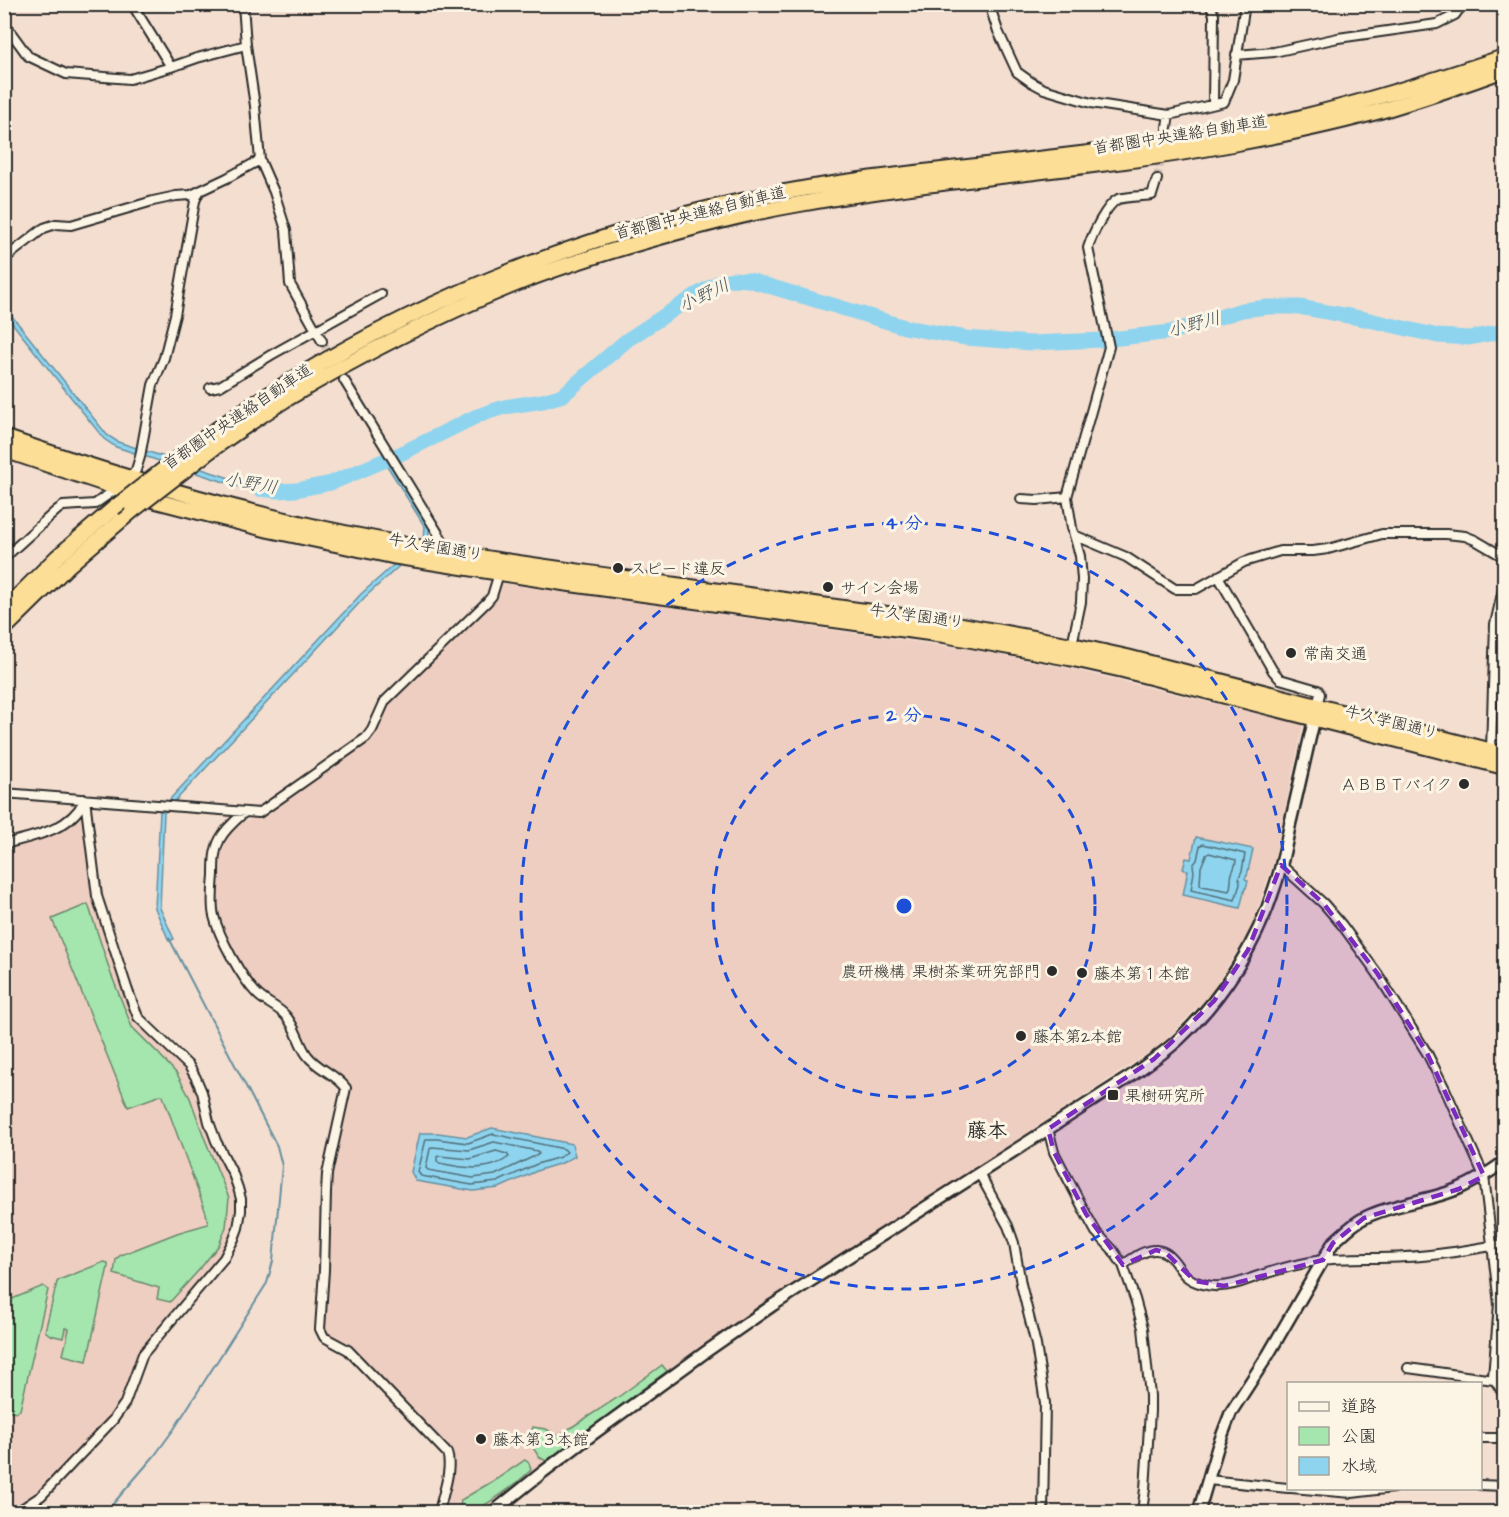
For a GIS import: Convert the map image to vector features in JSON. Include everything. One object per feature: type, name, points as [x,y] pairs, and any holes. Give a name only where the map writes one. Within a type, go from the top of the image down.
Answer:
[{"type":"highway","name":"首都圏中央連絡自動車道","points":[[4,610],[57,557],[114,508],[196,444],[272,391],[348,348],[448,297],[538,260],[622,232],[687,214],[797,189],[1060,157],[1224,133],[1295,119],[1383,96],[1504,57]]},
{"type":"highway","name":"首都圏中央連絡自動車道","points":[[4,629],[68,566],[132,511],[211,450],[282,402],[394,339],[454,310],[554,269],[623,247],[709,224],[799,204],[1146,158],[1296,132],[1386,109],[1504,70]]},
{"type":"highway","name":"牛久学園通り","points":[[4,437],[170,491],[281,519],[450,553],[500,567],[1012,647],[1504,754]]},
{"type":"highway","name":"牛久学園通り","points":[[4,450],[156,501],[392,556],[500,567],[945,622],[1072,645],[1173,668],[1504,767]]},
{"type":"street","points":[[132,4],[171,67]]},
{"type":"street","points":[[243,4],[260,160],[274,192],[286,230],[290,284],[322,341]]},
{"type":"street","points":[[989,4],[998,31],[1017,72],[1031,82],[1044,89],[1091,103],[1169,115],[1224,102],[1233,80],[1245,4]]},
{"type":"street","points":[[1210,4],[1214,15],[1213,104]]},
{"type":"street","points":[[1236,55],[1274,52],[1338,38],[1437,24],[1455,15],[1462,4]]},
{"type":"street","points":[[4,23],[28,56],[66,74],[130,79],[246,45]]},
{"type":"street","points":[[1167,127],[1169,115]]},
{"type":"street","points":[[4,259],[44,228],[56,224],[72,225],[153,201],[191,195],[260,160]]},
{"type":"street","points":[[1072,645],[1082,602],[1082,579],[1080,556],[1067,497],[1109,347],[1088,248],[1105,212],[1118,200],[1152,195],[1157,179]]},
{"type":"street","points":[[4,558],[63,506],[95,504],[129,479],[136,470],[153,385],[164,358],[175,315],[195,201],[199,192]]},
{"type":"street","points":[[210,388],[220,387],[271,354],[381,294]]},
{"type":"street","points":[[344,380],[450,553]]},
{"type":"street","points":[[1022,499],[1067,497]]},
{"type":"street","points":[[1074,535],[1126,557],[1175,589],[1196,589],[1244,562],[1280,551],[1328,549],[1382,534],[1465,536],[1504,557]]},
{"type":"street","points":[[4,793],[259,813],[366,738],[385,701],[492,596],[500,567]]},
{"type":"street","points":[[493,1512],[543,1472],[716,1344],[1154,1059],[1178,1040],[1214,1001],[1248,950],[1269,906],[1281,865],[1320,694],[1318,690],[1280,679],[1273,671],[1218,576]]},
{"type":"street","points":[[1491,750],[1495,624],[1504,585]]},
{"type":"street","points":[[4,844],[48,832],[61,825],[77,812],[85,800]]},
{"type":"street","points":[[17,1512],[41,1496],[114,1420],[125,1403],[143,1354],[231,1247],[241,1211],[238,1188],[216,1141],[196,1078],[189,1066],[138,1017],[128,991],[97,896],[85,800]]},
{"type":"street","points":[[245,812],[225,831],[217,846],[214,859],[213,914],[222,938],[243,976],[255,992],[285,1014],[307,1056],[342,1082],[346,1088],[327,1174],[320,1329],[324,1337],[348,1350],[447,1453],[448,1470],[439,1512]]},
{"type":"street","points":[[1281,865],[1324,904],[1383,982],[1427,1053],[1484,1176],[1499,1304],[1493,1377],[1504,1395]]},
{"type":"street","points":[[1048,1129],[1054,1152],[1086,1214],[1096,1232],[1123,1265],[1143,1328],[1150,1396],[1142,1512]]},
{"type":"street","points":[[1196,1512],[1200,1507],[1218,1446],[1231,1412],[1268,1355],[1333,1243],[1364,1218],[1459,1189],[1504,1162]]},
{"type":"street","points":[[979,1173],[1008,1226],[1014,1243],[1021,1284],[1036,1344],[1045,1402],[1043,1512]]},
{"type":"street","points":[[1123,1265],[1144,1252],[1155,1250],[1166,1253],[1176,1262],[1185,1276],[1212,1287],[1239,1283],[1279,1270],[1323,1260],[1406,1257],[1504,1244]]},
{"type":"street","points":[[1408,1368],[1494,1380]]},
{"type":"street","points":[[1482,1438],[1504,1438]]},
{"type":"street","points":[[1208,1480],[1287,1488]]},
{"type":"street","points":[[1482,1485],[1504,1486]]},
{"type":"street","points":[[1315,1490],[1352,1493],[1377,1490]]},
{"type":"highlighted area","points":[[1281,865],[1324,904],[1377,973],[1427,1053],[1484,1176],[1459,1189],[1364,1218],[1333,1243],[1323,1260],[1224,1286],[1195,1281],[1166,1253],[1156,1250],[1123,1265],[1086,1214],[1054,1152],[1048,1129],[1154,1059],[1214,1001],[1248,950]]},
{"type":"shaded area","points":[[500,583],[973,650],[1067,668],[1303,725],[1273,863],[1249,933],[1209,995],[1162,1044],[673,1367],[482,1512],[442,1512],[452,1461],[450,1451],[351,1348],[330,1336],[323,1326],[328,1269],[329,1189],[350,1091],[342,1078],[311,1053],[292,1018],[258,990],[227,940],[218,921],[216,908],[218,857],[224,838],[237,825],[261,815],[373,735],[389,703],[497,599],[496,594]]},
{"type":"shaded area","points":[[78,815],[83,817],[92,887],[97,907],[129,1005],[139,1024],[180,1062],[191,1078],[200,1097],[207,1128],[232,1182],[237,1210],[234,1227],[219,1258],[140,1351],[122,1400],[112,1416],[39,1492],[10,1512],[5,1512],[5,848],[50,835],[68,825]]},
{"type":"green space","points":[[88,904],[111,974],[132,1027],[177,1074],[190,1098],[229,1198],[226,1227],[219,1245],[170,1302],[157,1299],[159,1288],[114,1274],[116,1259],[177,1233],[208,1224],[206,1213],[163,1096],[128,1107],[52,919]]},
{"type":"green space","points":[[104,1262],[108,1263],[108,1267],[87,1361],[63,1355],[69,1329],[65,1328],[63,1338],[50,1335],[45,1331],[57,1282]]},
{"type":"green space","points":[[43,1286],[48,1290],[20,1410],[17,1412],[5,1410],[5,1302]]},
{"type":"green space","points":[[662,1365],[667,1371],[546,1461],[539,1457],[528,1440],[533,1427],[546,1429],[558,1436],[617,1398]]},
{"type":"green space","points":[[525,1460],[529,1463],[531,1470],[499,1496],[471,1511],[464,1512],[460,1507],[461,1500]]},
{"type":"water","points":[[4,306],[107,435],[118,442],[245,483],[279,488],[279,493],[243,488],[116,447],[104,439],[5,314]]},
{"type":"water","points":[[390,461],[430,525],[428,540],[365,597],[164,813],[160,908],[174,939],[169,941],[155,908],[160,811],[361,594],[424,538],[425,527],[386,464]]},
{"type":"water","points":[[1196,837],[1253,849],[1245,879],[1248,881],[1240,908],[1183,895],[1188,870],[1183,869],[1186,858],[1191,859]]},
{"type":"water","points":[[492,1128],[572,1144],[575,1156],[499,1188],[473,1191],[416,1181],[411,1172],[420,1133],[467,1137]]},
{"type":"waterway","name":"小野川","points":[[259,489],[296,490],[331,483],[400,454],[477,416],[504,407],[543,401],[563,395],[627,340],[696,295],[719,282],[732,279],[749,280],[905,327],[966,338],[1031,343],[1103,340],[1171,332],[1242,310],[1268,307],[1299,307],[1438,336],[1469,338],[1504,331]]},
{"type":"waterway","points":[[106,1512],[174,1429],[267,1283],[273,1261],[282,1166],[277,1146],[169,938]]},
{"type":"tunnel","points":[[1157,179],[1167,127]]},
{"type":"tunnel","points":[[322,341],[333,360]]},
{"type":"place","name":"スピード違反","points":[[618,568]]},
{"type":"place","name":"サイン会場","points":[[828,587]]},
{"type":"place","name":"常南交通","points":[[1291,653]]},
{"type":"place","name":"ＡＢＢＴバイク","points":[[1464,784]]},
{"type":"place","name":"農研機構 果樹茶業研究部門","points":[[1052,971]]},
{"type":"place","name":"藤本第１本館","points":[[1082,973]]},
{"type":"place","name":"藤本第2本館","points":[[1021,1036]]},
{"type":"place","name":"果樹研究所","points":[[1113,1095]]},
{"type":"place","name":"藤本第３本館","points":[[481,1439]]},
{"type":"district","name":"藤本","points":[[987,1130]]}]
